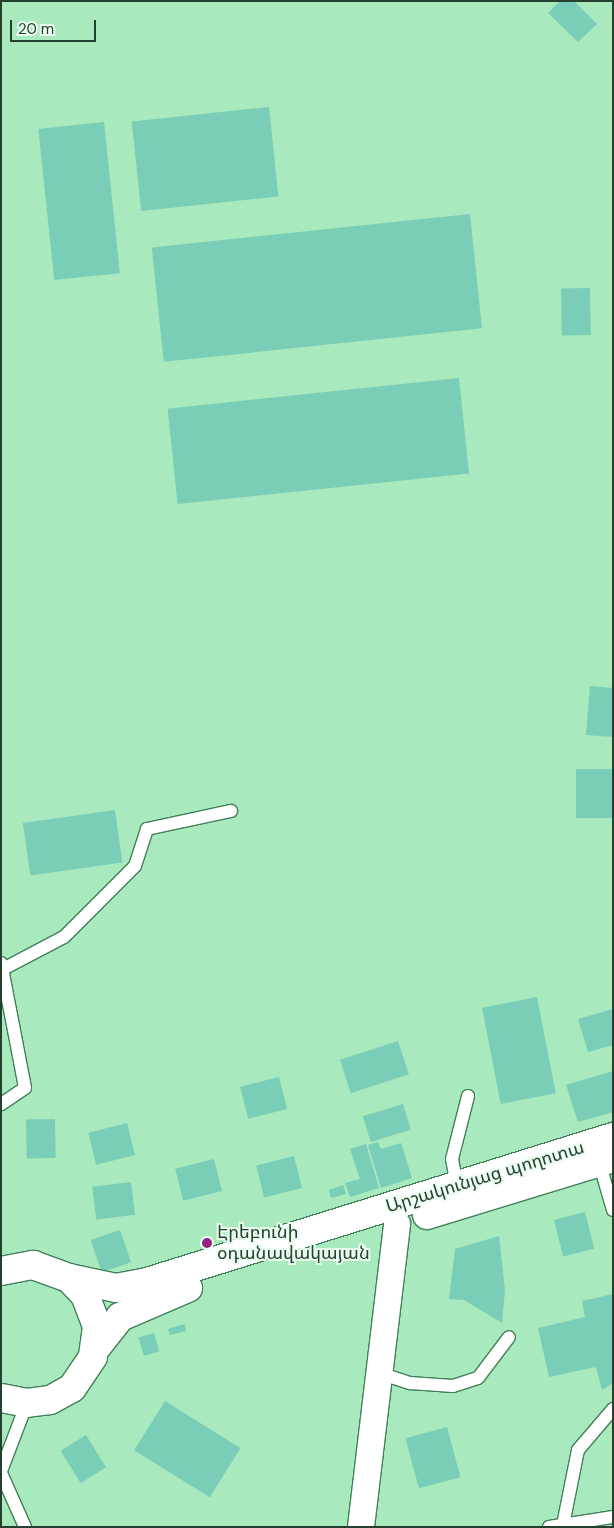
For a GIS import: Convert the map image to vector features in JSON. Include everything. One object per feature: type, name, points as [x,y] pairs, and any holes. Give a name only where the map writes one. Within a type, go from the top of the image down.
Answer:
[{"type":"street","name":"Արշակունյաց պողոտա","points":[[96,1348],[120,1317],[164,1295],[398,1214],[457,1185],[613,1137]]},
{"type":"street","name":"Արշակունյաց պողոտա","points":[[1,1271],[33,1266],[69,1278],[116,1288],[147,1282],[606,1160]]},
{"type":"street","points":[[361,1527],[398,1214]]},
{"type":"street","points":[[14,1401],[50,1400],[72,1388],[86,1372],[96,1348],[93,1310],[69,1278]]},
{"type":"lane","points":[[1,1104],[25,1088],[2,966],[64,937],[135,866],[147,830],[231,811]]},
{"type":"lane","points":[[457,1185],[452,1159],[468,1096]]},
{"type":"lane","points":[[606,1160],[613,1210]]},
{"type":"lane","points":[[379,1373],[410,1383],[454,1386],[478,1378],[509,1337]]},
{"type":"lane","points":[[14,1401],[1,1472],[25,1527]]},
{"type":"lane","points":[[563,1525],[578,1450],[613,1409]]},
{"type":"lane","points":[[548,1527],[613,1517]]},
{"type":"building","points":[[560,1],[574,1],[597,24],[578,42],[548,13]]},
{"type":"building","points":[[269,107],[278,197],[141,211],[132,121]]},
{"type":"building","points":[[104,122],[120,273],[54,280],[38,129]]},
{"type":"building","points":[[470,214],[482,328],[164,362],[152,247]]},
{"type":"building","points":[[590,288],[591,335],[562,335],[561,289]]},
{"type":"building","points":[[459,378],[469,473],[178,504],[168,409]]},
{"type":"building","points":[[590,686],[613,688],[613,737],[586,735]]},
{"type":"building","points":[[576,769],[613,769],[613,818],[576,818]]},
{"type":"building","points":[[115,810],[122,862],[30,875],[23,823]]},
{"type":"building","points":[[537,997],[556,1093],[501,1104],[482,1008]]},
{"type":"building","points":[[613,1009],[613,1045],[588,1052],[578,1019]]},
{"type":"building","points":[[398,1041],[409,1074],[351,1093],[340,1060]]},
{"type":"building","points":[[613,1071],[613,1112],[578,1122],[566,1085]]},
{"type":"building","points":[[279,1077],[287,1109],[248,1119],[240,1087]]},
{"type":"building","points":[[403,1104],[411,1130],[371,1142],[363,1116]]},
{"type":"building","points":[[55,1119],[56,1158],[27,1159],[26,1120]]},
{"type":"building","points":[[127,1123],[135,1155],[96,1165],[88,1133]]},
{"type":"building","points":[[378,1142],[381,1149],[401,1143],[412,1178],[381,1188],[368,1145]]},
{"type":"building","points":[[366,1144],[379,1188],[350,1197],[345,1183],[360,1179],[350,1149]]},
{"type":"building","points":[[294,1156],[302,1188],[264,1197],[256,1165]]},
{"type":"building","points":[[214,1159],[222,1191],[183,1201],[175,1169]]},
{"type":"building","points":[[131,1182],[135,1215],[96,1220],[92,1187]]},
{"type":"building","points":[[343,1185],[346,1194],[331,1198],[329,1190]]},
{"type":"building","points":[[585,1212],[594,1249],[563,1257],[554,1220]]},
{"type":"building","points":[[120,1230],[131,1262],[102,1272],[91,1240]]},
{"type":"building","points":[[499,1236],[505,1290],[502,1323],[464,1300],[449,1299],[455,1249]]},
{"type":"building","points":[[613,1294],[613,1383],[602,1390],[596,1367],[549,1377],[538,1328],[585,1317],[582,1301]]},
{"type":"building","points":[[185,1324],[186,1331],[170,1335],[168,1329]]},
{"type":"building","points":[[154,1333],[159,1351],[144,1356],[139,1337]]},
{"type":"building","points":[[165,1401],[240,1448],[210,1497],[134,1450]]},
{"type":"building","points":[[447,1427],[460,1477],[419,1488],[405,1438]]},
{"type":"building","points":[[86,1435],[106,1467],[81,1483],[61,1451]]},
{"type":"place","name":"Էրեբունի օդանավակայան","points":[[207,1243]]}]
